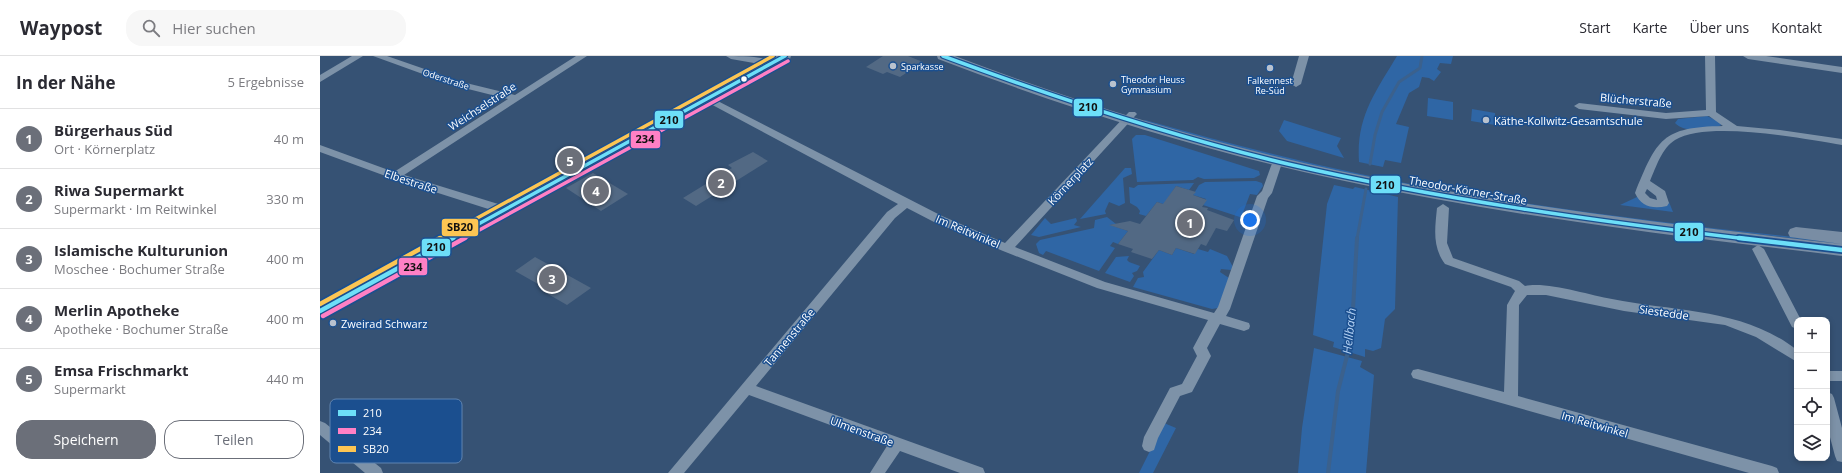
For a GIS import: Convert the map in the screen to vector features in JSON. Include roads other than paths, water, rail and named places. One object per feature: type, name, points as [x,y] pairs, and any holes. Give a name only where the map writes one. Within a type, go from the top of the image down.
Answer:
[{"type":"main road","points":[[320,311],[785,56]]},
{"type":"main road","name":"Theodor-Körner-Straße","points":[[943,56],[1129,117],[1268,159],[1428,193],[1562,215],[1842,250]]},
{"type":"main road","name":"Theodor-Körner-Straße","points":[[963,56],[1007,77]]},
{"type":"main road","name":"Theodor-Körner-Straße","points":[[1129,117],[1319,162],[1464,190],[1616,212],[1842,238]]},
{"type":"street","points":[[320,79],[358,56]]},
{"type":"street","name":"Oderstraße","points":[[378,56],[459,84],[516,98]]},
{"type":"street","name":"Weichselstraße","points":[[395,176],[582,56]]},
{"type":"street","points":[[731,56],[772,63]]},
{"type":"street","points":[[1296,84],[1304,56]]},
{"type":"street","points":[[1710,56],[1711,113],[1733,128]]},
{"type":"street","points":[[1748,56],[1842,70]]},
{"type":"street","name":"Im Reitwinkel","points":[[708,98],[906,203],[1007,248],[1101,285],[1244,326]]},
{"type":"street","name":"Blücherstraße","points":[[1580,106],[1666,116],[1711,113]]},
{"type":"street","points":[[1666,116],[1680,133]]},
{"type":"street","name":"Körnerplatz","points":[[1007,248],[1129,117]]},
{"type":"street","points":[[1644,182],[1657,154],[1671,138],[1680,133],[1733,128],[1842,142]]},
{"type":"street","name":"Elbestraße","points":[[320,148],[395,176],[504,210]]},
{"type":"street","points":[[1149,446],[1151,437],[1175,392],[1188,388],[1204,356],[1200,348],[1217,318],[1224,309],[1263,196],[1267,193],[1276,166]]},
{"type":"street","name":"Tannenstraße","points":[[675,473],[891,215],[906,203]]},
{"type":"street","points":[[1443,208],[1441,247],[1443,255],[1449,261],[1515,284],[1523,291],[1518,295],[1513,305],[1511,400]]},
{"type":"street","points":[[1758,249],[1794,318]]},
{"type":"street","name":"Siestedde","points":[[1523,291],[1530,288],[1538,289],[1640,309],[1716,318],[1753,330],[1775,341],[1794,355]]},
{"type":"street","name":"Im Reitwinkel","points":[[1418,374],[1772,473]]},
{"type":"street","points":[[1830,376],[1842,376]]},
{"type":"street","name":"Ulmenstraße","points":[[746,388],[978,473]]},
{"type":"street","points":[[1830,410],[1842,456]]},
{"type":"street","points":[[320,427],[330,435]]},
{"type":"street","points":[[877,473],[897,444]]},
{"type":"street","points":[[364,463],[376,473]]},
{"type":"waterway","name":"Hellbach","points":[[1370,164],[1375,135],[1382,112],[1399,82],[1420,68],[1422,56]]},
{"type":"waterway","name":"Hellbach","points":[[1357,239],[1366,189]]},
{"type":"waterway","name":"Hellbach","points":[[1328,473],[1338,391],[1348,352],[1353,309],[1357,238]]},
{"type":"place","name":"Sparkasse","points":[[893,66]]},
{"type":"place","name":"Falkennest Re-Süd","points":[[1270,68]]},
{"type":"place","name":"Theodor Heuss Gymnasium","points":[[1113,84]]},
{"type":"place","name":"Käthe-Kollwitz-Gesamtschule","points":[[1486,120]]},
{"type":"place","name":"Emsa Frischmarkt","points":[[570,161]]},
{"type":"place","name":"Riwa Supermarkt","points":[[721,183]]},
{"type":"place","name":"Merlin Apotheke","points":[[596,191]]},
{"type":"place","name":"Bürgerhaus Süd","points":[[1190,223]]},
{"type":"place","name":"Islamische Kulturunion","points":[[552,279]]},
{"type":"place","name":"Zweirad Schwarz","points":[[333,323]]}]
